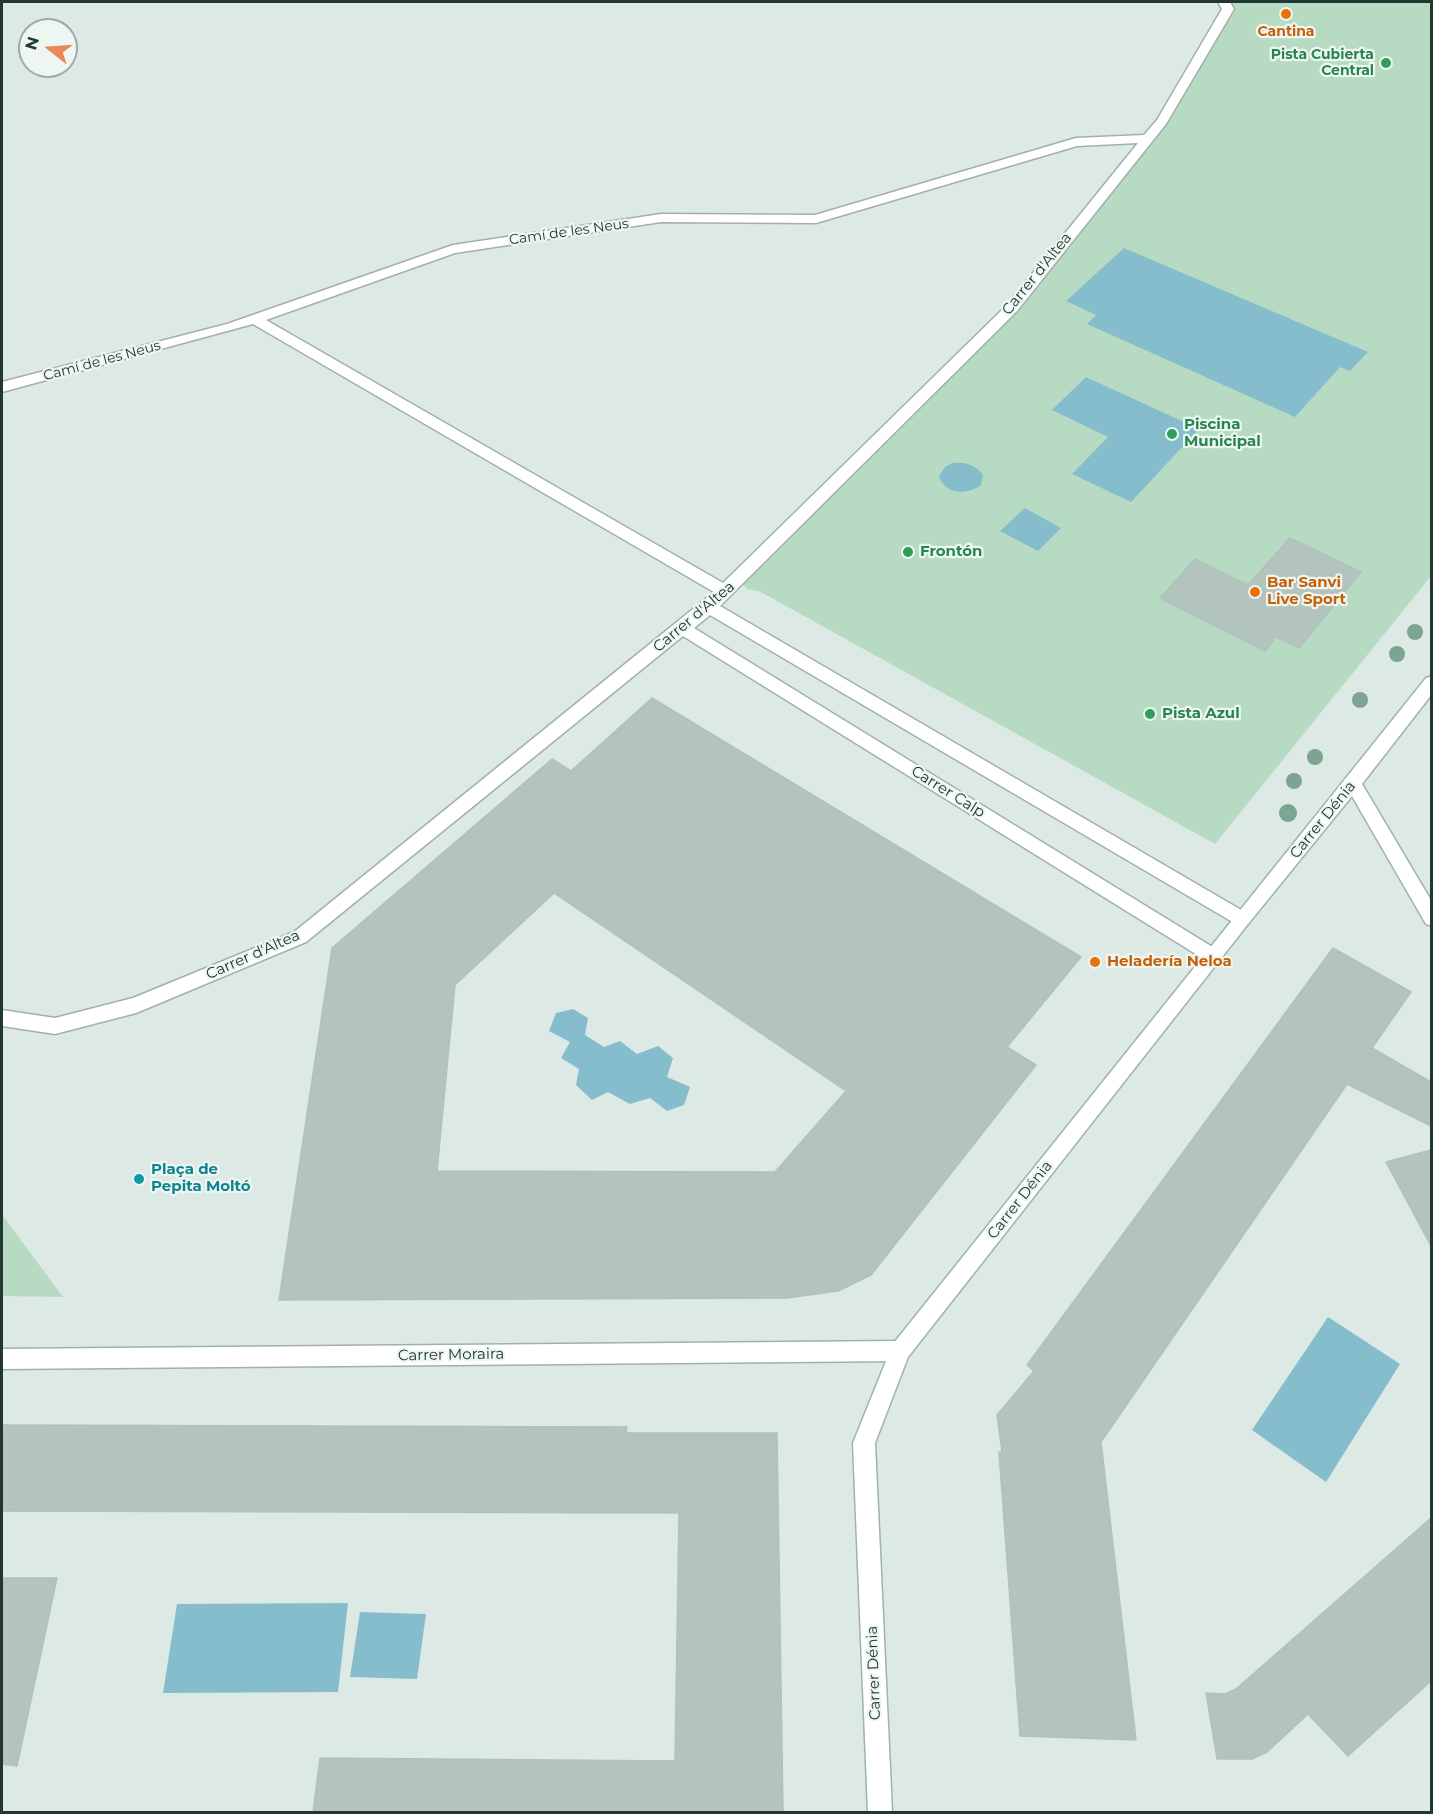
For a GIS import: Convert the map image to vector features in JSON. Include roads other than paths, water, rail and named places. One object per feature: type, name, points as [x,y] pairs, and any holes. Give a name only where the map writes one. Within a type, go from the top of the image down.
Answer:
[{"type":"street","name":"Carrer d'Altea","points":[[2,1018],[55,1026],[136,1005],[300,937],[709,607],[1012,308],[1162,121],[1228,9],[1224,2]]},
{"type":"street","name":"Camí de les Neus","points":[[2,387],[254,319],[453,249],[661,218],[816,219],[1076,142],[1146,139]]},
{"type":"street","points":[[254,319],[724,591]]},
{"type":"street","points":[[709,607],[1242,919]]},
{"type":"street","name":"Carrer Calp","points":[[682,628],[1213,956]]},
{"type":"street","name":"Carrer Dénia","points":[[880,1812],[864,1443],[900,1350],[1431,682]]},
{"type":"street","points":[[1353,783],[1431,919]]},
{"type":"street","name":"Carrer Moraira","points":[[2,1359],[900,1350]]},
{"type":"water","points":[[1124,248],[1368,352],[1350,371],[1340,367],[1295,417],[1087,324],[1096,315],[1066,301]]},
{"type":"water","points":[[1086,377],[1199,429],[1131,502],[1072,474],[1108,437],[1052,410]]},
{"type":"water","points":[[952,463],[965,463],[977,468],[983,475],[981,485],[963,492],[946,487],[939,476],[945,467]]},
{"type":"water","points":[[1025,508],[1061,528],[1038,551],[1000,531]]},
{"type":"water","points":[[573,1009],[588,1018],[585,1035],[604,1047],[620,1041],[637,1054],[658,1046],[673,1058],[667,1077],[690,1087],[684,1105],[667,1111],[650,1098],[630,1104],[608,1092],[592,1100],[576,1085],[579,1069],[561,1058],[570,1042],[549,1031],[556,1013]]},
{"type":"water","points":[[1328,1317],[1400,1364],[1326,1482],[1252,1430]]},
{"type":"water","points":[[348,1603],[338,1692],[163,1693],[177,1604]]},
{"type":"water","points":[[360,1612],[426,1614],[417,1679],[350,1677]]},
{"type":"place","name":"Cantina","points":[[1286,14]]},
{"type":"place","name":"Pista Cubierta Central","points":[[1386,63]]},
{"type":"place","name":"Piscina Municipal","points":[[1172,434]]},
{"type":"place","name":"Frontón","points":[[908,552]]},
{"type":"place","name":"Bar Sanvi Live Sport","points":[[1255,592]]},
{"type":"place","name":"Pista Azul","points":[[1150,714]]},
{"type":"place","name":"Heladería Neloa","points":[[1095,962]]},
{"type":"place","name":"Plaça de Pepita Moltó","points":[[139,1179]]}]
